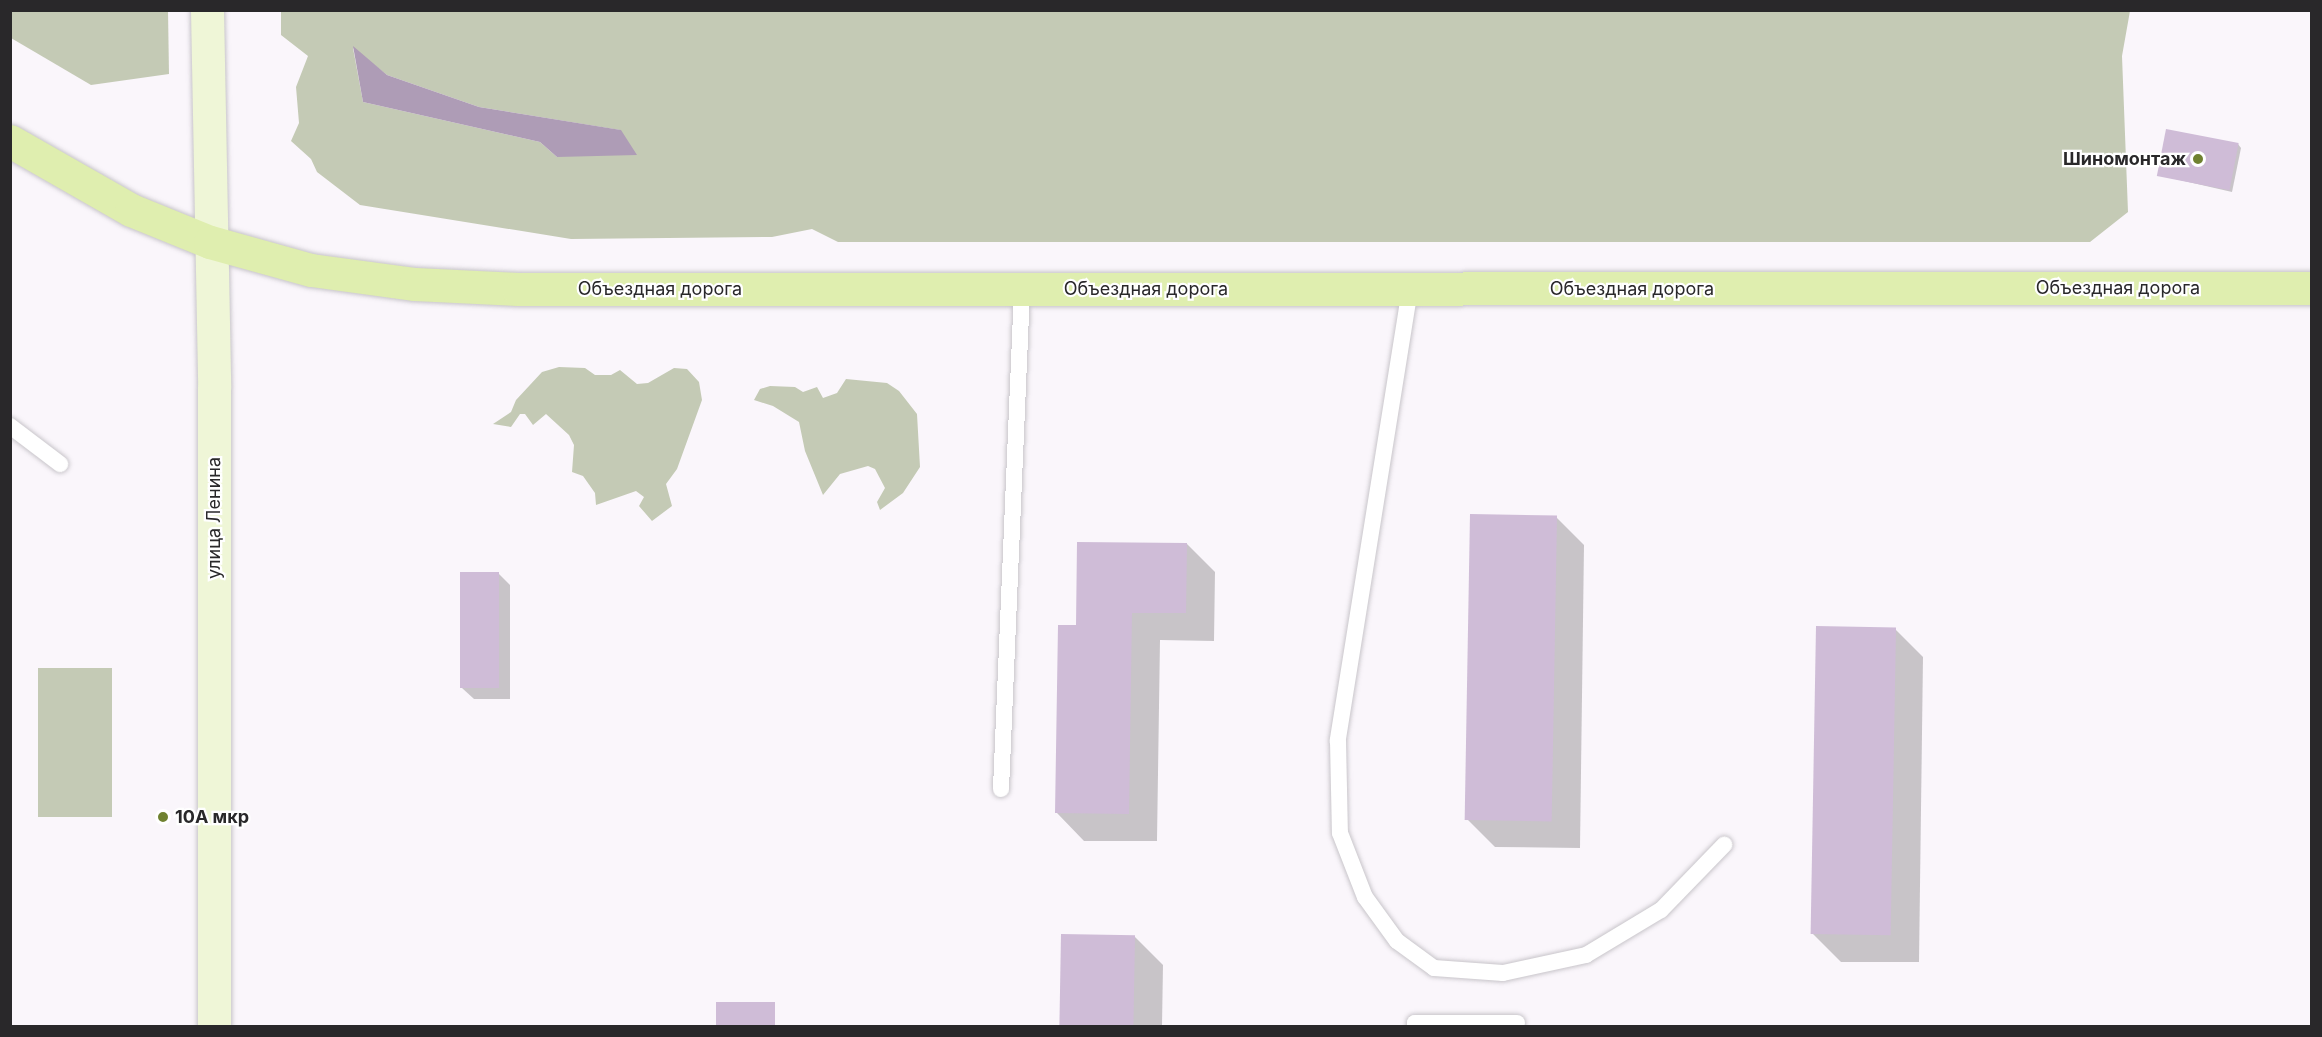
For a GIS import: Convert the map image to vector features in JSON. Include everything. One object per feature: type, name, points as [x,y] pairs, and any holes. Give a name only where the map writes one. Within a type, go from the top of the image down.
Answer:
[{"type":"main road","name":"улица Ленина","points":[[207,10],[214,388],[214,1026]]},
{"type":"main road","name":"Объездная дорога","points":[[10,141],[131,210],[210,242],[311,270],[415,284],[518,289],[2312,288]]},
{"type":"lane","points":[[1001,789],[1022,289]]},
{"type":"lane","points":[[1410,289],[1338,741],[1340,833],[1365,897],[1397,941],[1434,968],[1503,973],[1586,955],[1661,910],[1724,845]]},
{"type":"lane","points":[[10,426],[60,464]]},
{"type":"lane","points":[[1415,1026],[1415,1023],[1517,1023]]},
{"type":"green space","points":[[11,10],[168,11],[169,74],[91,85],[11,38]]},
{"type":"green space","points":[[281,10],[2130,11],[2122,56],[2128,212],[2090,242],[838,242],[812,229],[772,237],[571,239],[360,205],[317,172],[311,159],[291,141],[299,123],[296,87],[308,56],[281,35]],"holes":[[[353,48],[387,75],[479,107],[620,130],[557,157],[540,142],[363,102]]]},
{"type":"green space","points":[[559,367],[585,368],[595,375],[611,375],[620,370],[637,384],[648,383],[674,368],[687,369],[699,382],[702,400],[677,469],[666,484],[672,506],[652,521],[639,506],[644,497],[636,491],[596,505],[595,493],[583,476],[572,472],[574,445],[569,435],[546,414],[533,425],[525,414],[520,414],[511,427],[493,424],[511,412],[516,400],[542,372]]},
{"type":"green space","points":[[846,379],[887,383],[899,391],[917,414],[920,467],[903,493],[880,510],[877,502],[885,488],[875,469],[868,466],[840,474],[823,495],[805,451],[799,422],[773,406],[754,400],[760,389],[770,386],[795,387],[803,392],[817,387],[823,398],[837,393]]},
{"type":"green space","points":[[38,668],[112,668],[112,817],[38,817]]},
{"type":"shaded area","points":[[353,46],[387,75],[479,107],[621,130],[637,155],[557,157],[540,142],[363,102]]},
{"type":"building","name":"Шиномонтаж","points":[[2166,129],[2239,143],[2229,190],[2157,176]]},
{"type":"building","points":[[1470,514],[1557,516],[1552,821],[1465,820]]},
{"type":"building","points":[[1077,542],[1187,543],[1186,613],[1132,613],[1129,814],[1055,813],[1058,625],[1076,625]]},
{"type":"building","points":[[460,572],[499,572],[499,688],[460,688]]},
{"type":"building","points":[[1816,626],[1896,627],[1891,935],[1811,934]]},
{"type":"building","points":[[1061,934],[1135,935],[1133,1026],[1059,1026]]},
{"type":"building","points":[[716,1002],[775,1002],[775,1026],[716,1026]]},
{"type":"place","name":"Шиномонтаж","points":[[2198,159]]},
{"type":"place","name":"10А мкр","points":[[163,817]]}]
